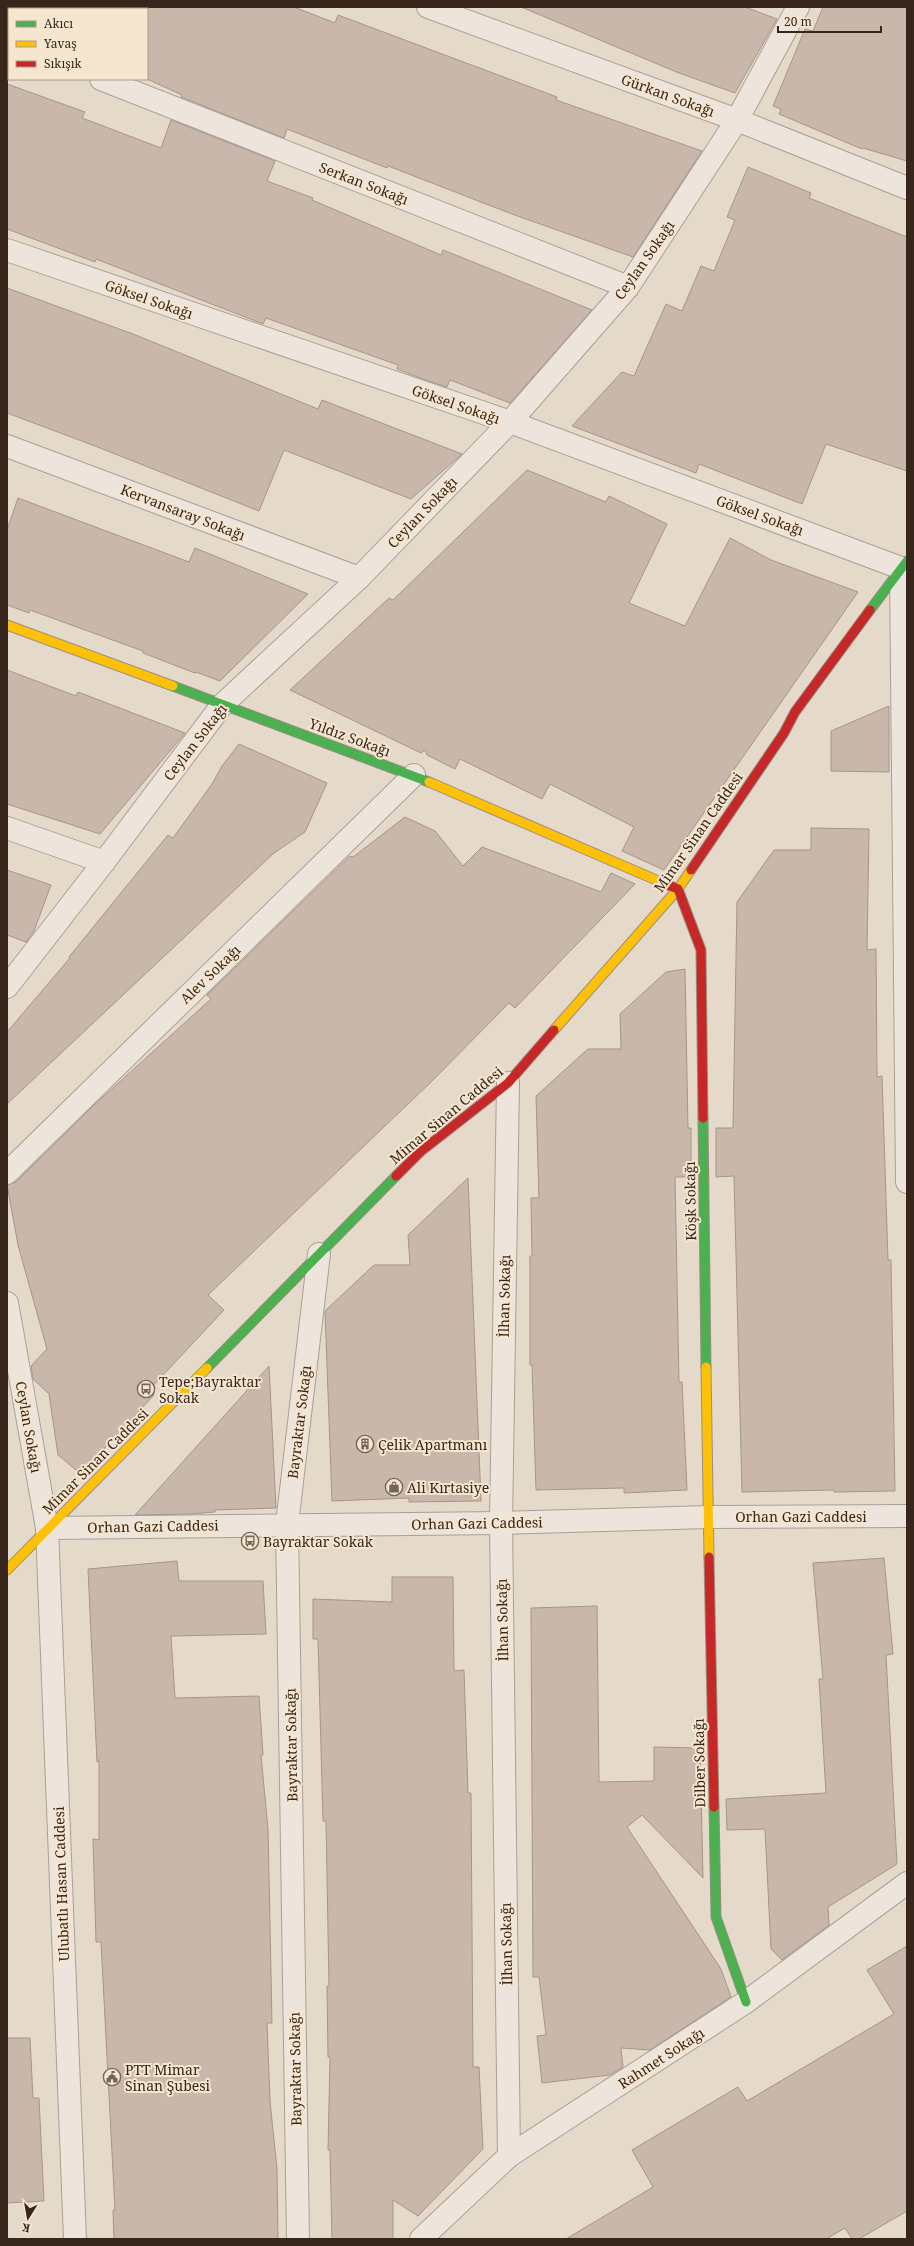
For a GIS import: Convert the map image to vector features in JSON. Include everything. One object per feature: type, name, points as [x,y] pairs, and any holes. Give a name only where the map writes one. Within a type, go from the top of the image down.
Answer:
[{"type":"street","name":"Gürkan Sokağı","points":[[428,7],[737,120],[907,188]]},
{"type":"street","name":"Ceylan Sokağı","points":[[7,987],[104,862],[222,705],[359,578],[510,422],[628,287],[737,120],[798,7]]},
{"type":"street","name":"Serkan Sokağı","points":[[104,80],[628,287]]},
{"type":"street","name":"Göksel Sokağı","points":[[7,250],[510,422],[904,564]]},
{"type":"street","name":"Kervansaray Sokağı","points":[[7,446],[359,578]]},
{"type":"street","name":"Mimar Sinan Caddesi","points":[[7,1570],[420,1152],[508,1084],[678,889],[784,733],[795,712],[904,564]]},
{"type":"street","points":[[904,564],[907,1182]]},
{"type":"street","name":"Yıldız Sokağı","points":[[7,625],[414,775],[678,889]]},
{"type":"street","name":"Alev Sokağı","points":[[7,1173],[414,775]]},
{"type":"street","points":[[7,828],[104,862]]},
{"type":"street","name":"Köşk Sokağı","points":[[678,889],[701,950],[708,1517]]},
{"type":"street","name":"İlhan Sokağı","points":[[508,1084],[501,1523],[509,2156]]},
{"type":"street","name":"Bayraktar Sokağı","points":[[298,2239],[287,1524],[319,1254]]},
{"type":"street","name":"Ceylan Sokağı","points":[[7,1303],[48,1528]]},
{"type":"street","name":"Orhan Gazi Caddesi","points":[[48,1528],[287,1524],[501,1523],[708,1517],[907,1516]]},
{"type":"street","name":"Dilber Sokağı","points":[[708,1517],[716,1917],[746,2002]]},
{"type":"street","name":"Ulubatlı Hasan Caddesi","points":[[48,1528],[75,2239]]},
{"type":"street","name":"Rahmet Sokağı","points":[[421,2239],[509,2156],[746,2002],[907,1883]]},
{"type":"building","points":[[294,7],[335,23],[338,15],[557,97],[556,100],[702,151],[633,257],[512,214],[388,166],[387,168],[287,129],[284,138],[181,97],[182,95],[148,79],[147,8]]},
{"type":"building","points":[[521,7],[745,7],[777,19],[735,93],[679,73]]},
{"type":"building","points":[[823,7],[907,7],[907,161],[863,148],[862,149],[779,114],[781,109],[773,106],[805,29],[813,31]]},
{"type":"building","points":[[7,84],[85,112],[82,118],[161,148],[171,120],[275,161],[267,181],[313,198],[312,200],[441,255],[443,250],[592,310],[510,403],[450,380],[447,387],[428,381],[397,369],[398,365],[266,318],[263,324],[96,259],[95,262],[7,229]]},
{"type":"building","points":[[748,167],[811,193],[809,198],[907,237],[907,471],[826,444],[802,504],[699,464],[696,473],[572,426],[622,372],[634,376],[666,304],[682,311],[701,266],[714,271],[735,220],[727,217]]},
{"type":"building","points":[[7,288],[133,334],[318,409],[322,400],[462,454],[411,499],[284,450],[259,511],[7,413]]},
{"type":"building","points":[[527,470],[606,502],[609,496],[667,524],[629,603],[685,626],[730,538],[771,560],[858,592],[664,870],[622,851],[634,827],[550,784],[542,799],[460,759],[455,769],[427,755],[425,750],[421,753],[290,690],[389,598],[393,600]]},
{"type":"building","points":[[18,498],[189,562],[195,548],[308,594],[220,681],[196,672],[195,673],[143,653],[143,651],[30,610],[29,613],[7,605],[7,530]]},
{"type":"building","points":[[7,670],[76,696],[78,692],[185,733],[100,834],[7,804]]},
{"type":"building","points":[[889,706],[889,772],[831,771],[831,731]]},
{"type":"building","points":[[239,744],[327,783],[305,832],[274,853],[7,1104],[7,1032],[70,958],[69,957],[168,835],[173,838],[212,784],[222,766]]},
{"type":"building","points":[[405,817],[435,831],[463,866],[482,847],[601,892],[611,873],[635,884],[515,1008],[509,1003],[430,1083],[208,1295],[224,1310],[149,1390],[154,1395],[81,1474],[58,1455],[49,1394],[33,1379],[31,1366],[47,1349],[18,1245],[7,1185],[16,1182],[93,1106],[211,999],[207,995],[350,856],[353,857]]},
{"type":"building","points":[[811,828],[869,829],[867,950],[876,949],[877,1077],[882,1076],[888,1260],[891,1260],[895,1491],[834,1492],[834,1490],[742,1492],[734,1176],[716,1177],[716,1128],[733,1128],[737,902],[774,850],[811,850]]},
{"type":"building","points":[[7,870],[51,885],[34,931],[26,942],[7,935]]},
{"type":"building","points":[[685,969],[688,1128],[691,1128],[691,1177],[675,1177],[679,1382],[682,1382],[687,1490],[624,1493],[624,1488],[536,1490],[532,1365],[530,1365],[530,1256],[532,1256],[531,1198],[539,1198],[536,1096],[588,1049],[621,1049],[620,1014],[666,972]]},
{"type":"building","points":[[468,1178],[481,1501],[409,1502],[409,1498],[332,1501],[325,1311],[374,1265],[410,1265],[408,1235]]},
{"type":"building","points":[[269,1366],[276,1508],[215,1510],[215,1512],[189,1514],[135,1515]]},
{"type":"building","points":[[884,1558],[893,1654],[886,1655],[897,1864],[828,1907],[829,1925],[782,1960],[771,1949],[765,1829],[727,1830],[726,1799],[826,1793],[819,1679],[823,1679],[813,1563]]},
{"type":"building","points":[[177,1561],[179,1581],[263,1581],[266,1634],[171,1636],[175,1698],[259,1696],[263,1755],[261,1755],[268,1829],[272,2023],[267,2023],[270,2101],[277,2169],[278,2239],[114,2239],[113,2210],[115,2210],[101,1942],[96,1942],[93,1839],[99,1840],[99,1761],[97,1762],[88,1569]]},
{"type":"building","points":[[392,1577],[453,1577],[454,1671],[464,1670],[468,1793],[471,1793],[473,2067],[479,2067],[483,2149],[418,2216],[393,2200],[393,2239],[332,2239],[330,2150],[328,2150],[330,2057],[328,2057],[327,1986],[329,1986],[326,1821],[323,1821],[318,1639],[313,1639],[313,1599],[392,1602]]},
{"type":"building","points":[[597,1606],[599,1782],[654,1781],[654,1747],[700,1748],[703,1878],[642,1815],[627,1827],[721,1969],[731,1997],[650,2050],[621,2048],[623,2067],[610,2075],[542,2083],[537,2036],[546,2035],[539,1977],[533,1977],[531,1608]]},
{"type":"building","points":[[907,1946],[907,2211],[859,2239],[852,2239],[845,2228],[826,2239],[566,2239],[653,2187],[632,2150],[738,2087],[747,2101],[894,2014],[867,1970]]},
{"type":"building","points":[[7,2038],[30,2038],[33,2098],[39,2098],[44,2201],[7,2203]]},
{"type":"traffic: fast","points":[[870,610],[907,561]]},
{"type":"traffic: fast","points":[[173,686],[429,782]]},
{"type":"traffic: fast","points":[[703,1118],[706,1367]]},
{"type":"traffic: fast","points":[[207,1368],[396,1176]]},
{"type":"traffic: fast","points":[[714,1807],[716,1917],[746,2002]]},
{"type":"traffic: slow","points":[[7,625],[173,686]]},
{"type":"traffic: slow","points":[[429,782],[663,883]]},
{"type":"traffic: slow","points":[[554,1030],[678,889],[691,870]]},
{"type":"traffic: slow","points":[[706,1367],[709,1557]]},
{"type":"traffic: slow","points":[[7,1570],[207,1368]]},
{"type":"traffic: jam","points":[[691,870],[784,733],[795,712],[870,610]]},
{"type":"traffic: jam","points":[[663,883],[678,889],[701,950],[703,1118]]},
{"type":"traffic: jam","points":[[396,1176],[420,1152],[508,1083],[554,1030]]},
{"type":"traffic: jam","points":[[709,1557],[714,1807]]},
{"type":"place","name":"Tepe;Bayraktar Sokak","points":[[146,1389]]},
{"type":"place","name":"Çelik Apartmanı","points":[[365,1444]]},
{"type":"place","name":"Ali Kırtasiye","points":[[394,1487]]},
{"type":"place","name":"Bayraktar Sokak","points":[[250,1541]]},
{"type":"place","name":"PTT Mimar Sinan Şubesi","points":[[112,2077]]}]
